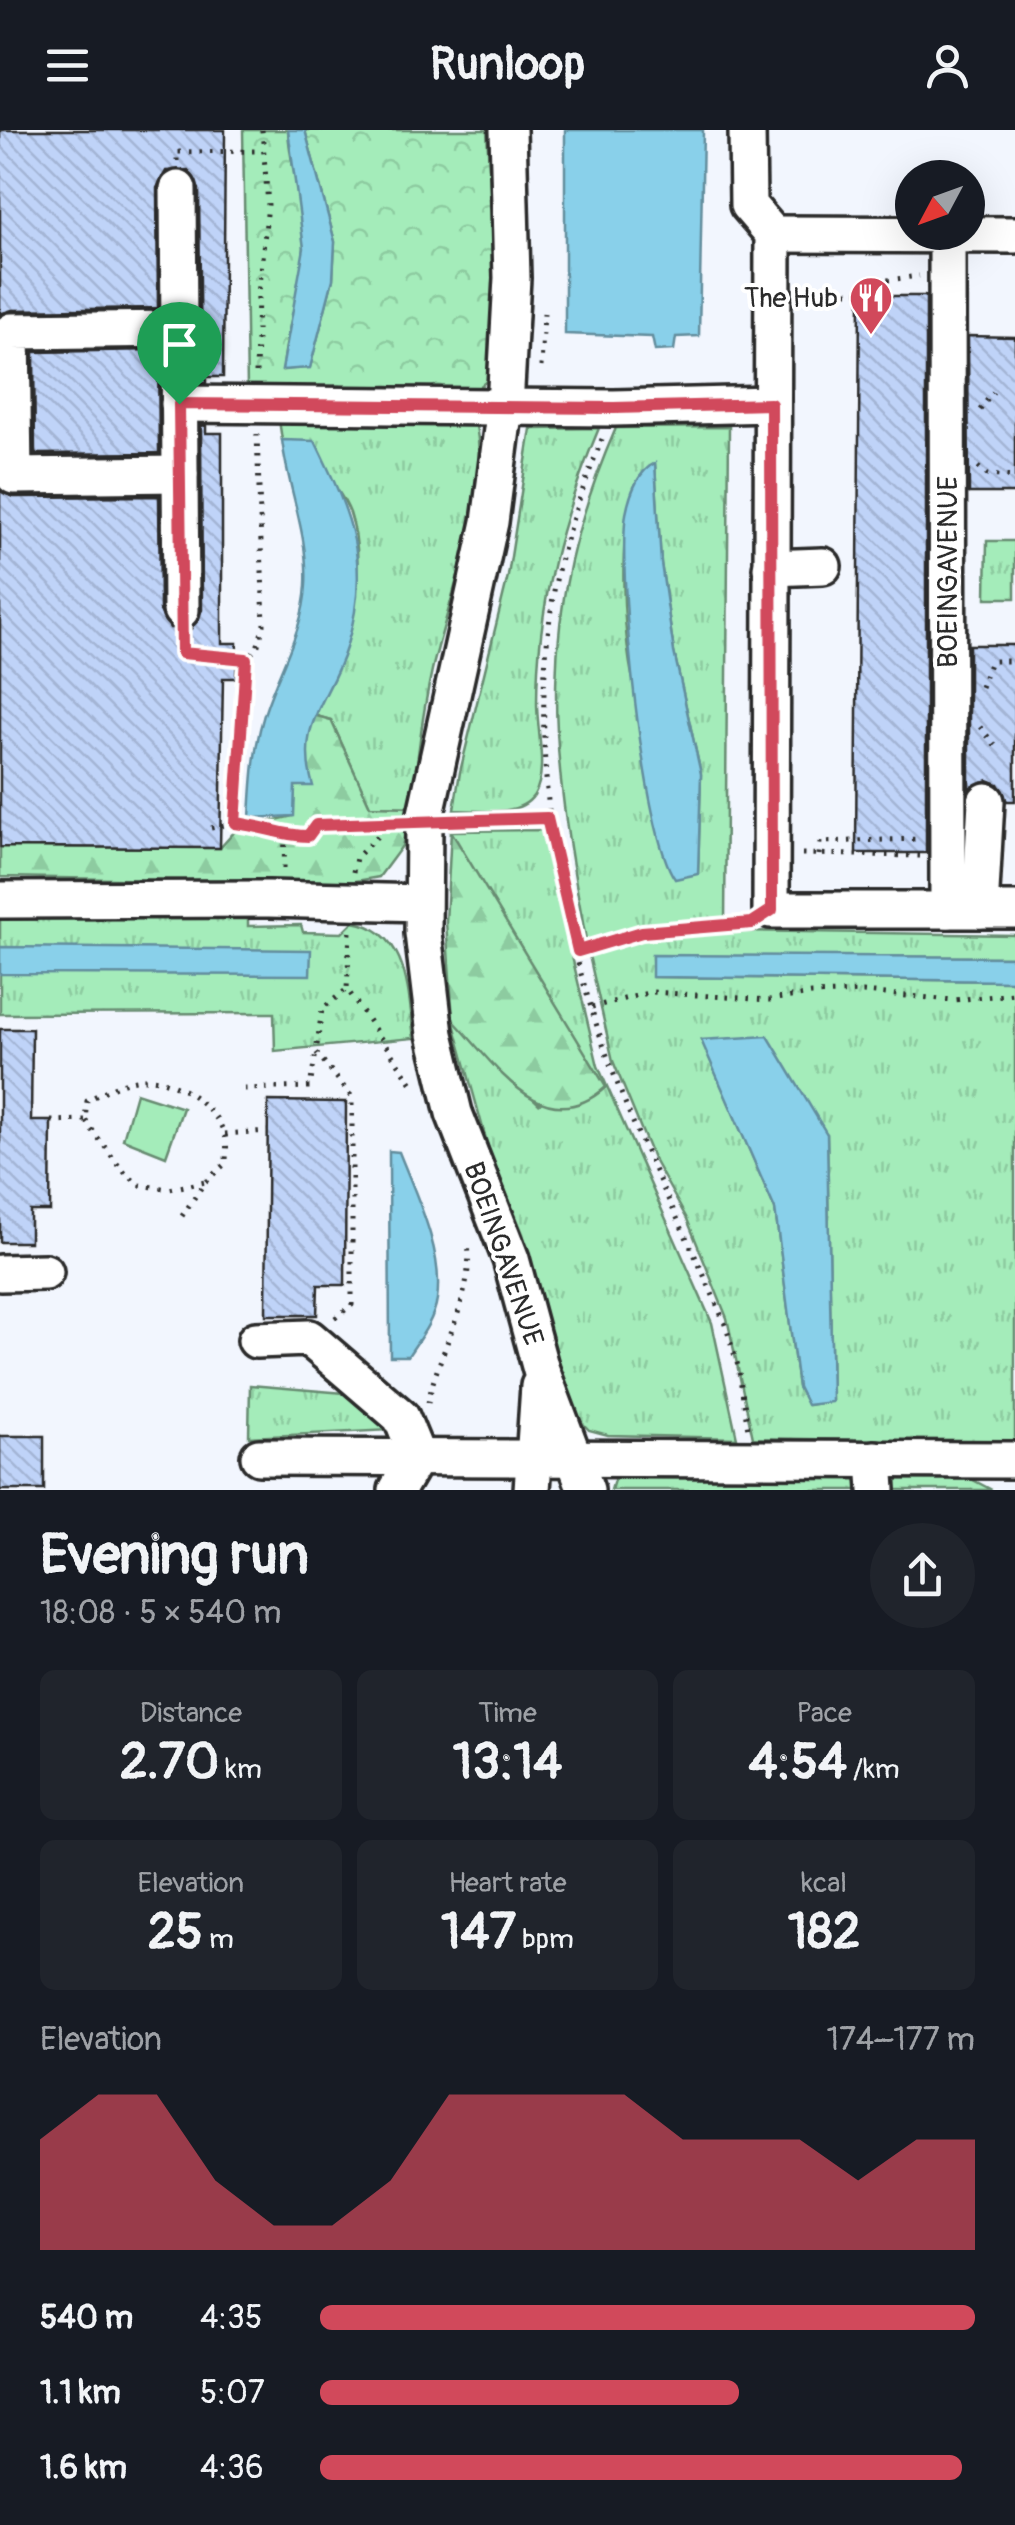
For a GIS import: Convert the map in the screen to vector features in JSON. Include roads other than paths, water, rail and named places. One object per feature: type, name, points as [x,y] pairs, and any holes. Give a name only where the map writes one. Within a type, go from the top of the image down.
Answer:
[{"type":"street","name":"BOEINGAVENUE","points":[[508,130],[512,278],[505,406],[490,522],[407,823],[422,904],[427,983],[446,1081],[511,1259],[541,1370],[586,1490]]},
{"type":"street","points":[[747,130],[748,205],[774,234],[772,910],[981,910],[986,801]]},
{"type":"street","points":[[178,189],[182,610]]},
{"type":"street","points":[[774,234],[895,234]]},
{"type":"street","points":[[985,235],[1015,235]]},
{"type":"street","name":"BOEINGAVENUE","points":[[947,250],[949,856],[981,910]]},
{"type":"street","points":[[179,328],[12,331],[14,476],[180,474]]},
{"type":"street","points":[[179,404],[614,408],[771,404]]},
{"type":"street","points":[[771,568],[823,566]]},
{"type":"street","points":[[0,900],[269,898],[351,892],[422,904]]},
{"type":"street","points":[[0,1273],[45,1272]]},
{"type":"street","points":[[256,1340],[309,1338],[401,1417],[417,1456]]},
{"type":"street","name":"BOEINGAVENUE","points":[[533,1475],[541,1370]]},
{"type":"street","points":[[397,1490],[417,1456]]},
{"type":"street","points":[[259,1457],[417,1456],[533,1475],[572,1457],[876,1475],[1015,1460]]},
{"type":"water","points":[[288,130],[305,130],[335,242],[333,279],[310,368],[282,370],[304,248]]},
{"type":"water","points":[[565,130],[703,130],[699,336],[676,337],[674,350],[655,351],[652,337],[565,334]]},
{"type":"water","points":[[282,440],[315,441],[348,517],[358,565],[358,591],[346,648],[311,729],[308,745],[313,786],[295,786],[294,816],[250,818],[260,731],[297,631],[306,585],[304,549]]},
{"type":"water","points":[[655,463],[661,563],[674,652],[701,774],[698,874],[675,879],[663,853],[643,760],[625,590],[626,514],[639,478]]},
{"type":"water","points":[[0,947],[311,950],[310,975],[0,974]]},
{"type":"water","points":[[652,955],[1015,957],[1015,981],[652,977]]},
{"type":"water","points":[[768,1036],[827,1134],[832,1402],[807,1405],[798,1387],[775,1209],[701,1040]]},
{"type":"water","points":[[389,1151],[399,1152],[427,1224],[438,1281],[435,1307],[408,1356],[390,1356]]},
{"type":"place","name":"The Hub","points":[[871,336]]}]
